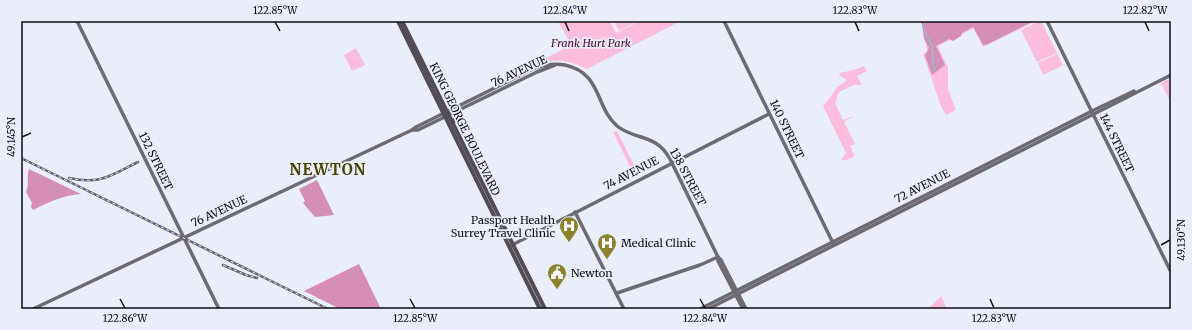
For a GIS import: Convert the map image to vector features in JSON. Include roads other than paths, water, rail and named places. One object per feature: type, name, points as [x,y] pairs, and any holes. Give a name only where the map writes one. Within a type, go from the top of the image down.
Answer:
[{"type":"main road","name":"132 STREET","points":[[77,21],[219,309]]},
{"type":"main road","name":"KING GEORGE BOULEVARD","points":[[398,21],[446,114],[453,123],[540,309]]},
{"type":"main road","name":"KING GEORGE BOULEVARD","points":[[402,21],[510,244],[544,309]]},
{"type":"main road","name":"140 STREET","points":[[724,21],[834,244]]},
{"type":"main road","name":"144 STREET","points":[[1047,21],[1171,272]]},
{"type":"main road","name":"76 AVENUE","points":[[33,309],[446,114],[541,66],[548,63],[555,64]]},
{"type":"main road","name":"76 AVENUE","points":[[446,114],[458,110],[555,64]]},
{"type":"main road","name":"138 STREET","points":[[555,64],[571,67],[583,73],[593,84],[609,117],[616,124],[625,131],[656,142],[663,149],[672,163],[718,257],[718,261],[746,309]]},
{"type":"main road","points":[[518,81],[541,66]]},
{"type":"main road","name":"72 AVENUE","points":[[700,309],[736,293],[1092,113],[1171,75]]},
{"type":"main road","points":[[453,123],[458,110]]},
{"type":"main road","name":"74 AVENUE","points":[[510,244],[769,114]]},
{"type":"main road","points":[[576,212],[624,309]]},
{"type":"main road","points":[[616,293],[700,265],[718,257]]},
{"type":"main road","points":[[520,269],[531,287],[536,292]]},
{"type":"main road","name":"72 AVENUE","points":[[708,309],[736,293]]},
{"type":"main road","name":"138 STREET","points":[[736,293],[742,309]]},
{"type":"waterway","points":[[924,21],[923,28],[932,46],[934,70]]},
{"type":"railway","points":[[21,158],[328,309]]},
{"type":"railway","points":[[69,178],[80,180],[105,178],[138,162]]},
{"type":"railway","points":[[223,265],[257,278]]},
{"type":"place","name":"Passport Health Surrey Travel Clinic","points":[[569,243]]},
{"type":"place","name":"Medical Clinic","points":[[607,260]]},
{"type":"place","name":"Newton","points":[[557,290]]},
{"type":"district","name":"NEWTON","points":[[328,169]]},
{"type":"park label","name":"Frank Hurt Park","points":[[591,43]]}]
